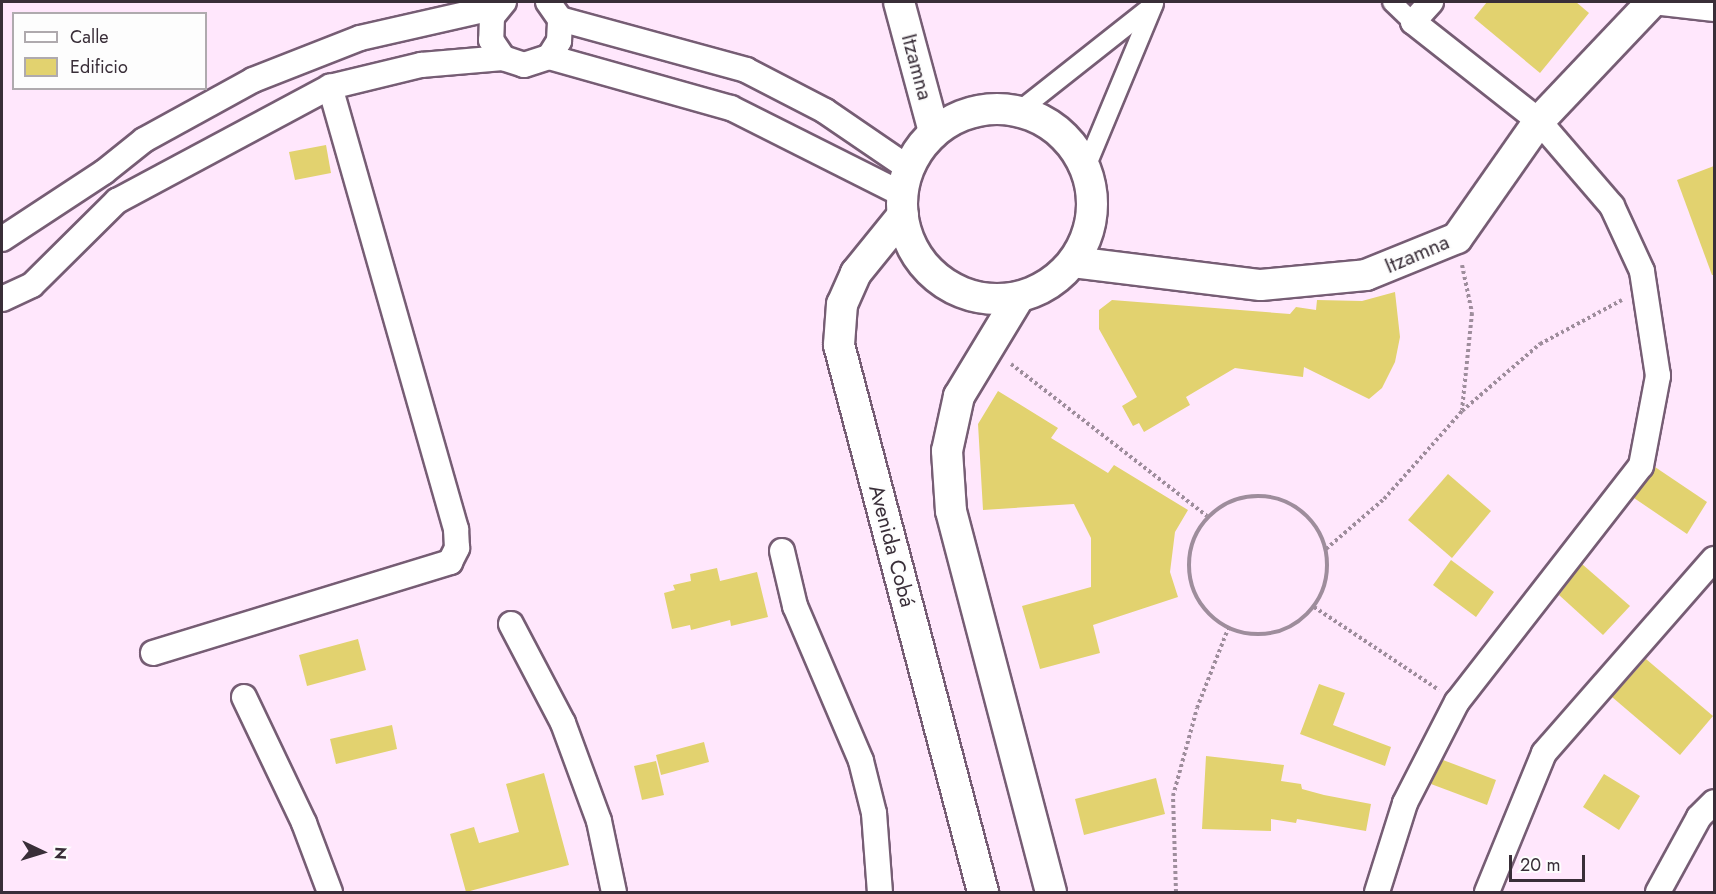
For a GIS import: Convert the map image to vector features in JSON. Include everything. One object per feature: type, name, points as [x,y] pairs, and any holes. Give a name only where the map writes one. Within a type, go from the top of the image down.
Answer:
[{"type":"street","name":"Itzamna","points":[[899,2],[934,132]]},
{"type":"street","points":[[1377,892],[1405,803],[1457,702],[1641,466],[1658,376],[1642,271],[1612,206],[1539,121],[1413,22],[1392,2]]},
{"type":"street","points":[[1413,22],[1431,2]]},
{"type":"street","name":"Itzamna","points":[[1073,262],[1261,285],[1366,275],[1457,238],[1539,121],[1652,2]]},
{"type":"street","points":[[1652,2],[1714,9]]},
{"type":"street","points":[[1019,111],[1155,3]]},
{"type":"street","points":[[1086,167],[1155,3]]},
{"type":"street","points":[[500,4],[492,17],[491,40],[503,58]]},
{"type":"street","points":[[2,239],[104,172],[144,140],[262,76],[360,38],[500,4]]},
{"type":"street","points":[[549,57],[559,41],[554,10],[746,70],[825,111],[905,193]]},
{"type":"street","points":[[2,299],[32,285],[117,201],[330,87],[421,65],[503,58],[524,65],[549,57],[731,108],[905,193]]},
{"type":"street","points":[[153,653],[450,562],[457,548],[456,529],[330,87]]},
{"type":"street","points":[[989,109],[1019,111],[1054,128],[1070,142],[1086,167],[1093,200],[1088,233],[1073,262],[1049,284],[1019,297],[986,299],[954,289],[928,269],[911,244],[905,193],[934,132],[960,116],[989,109]]},
{"type":"street","name":"Avenida Cobá","points":[[905,193],[856,273],[842,304],[839,345],[983,892]]},
{"type":"street","points":[[1019,297],[959,396],[947,451],[951,511],[1051,892]]},
{"type":"street","points":[[782,551],[795,606],[861,761],[874,813],[880,892]]},
{"type":"street","points":[[1486,892],[1544,753],[1714,559]]},
{"type":"street","points":[[511,624],[563,723],[599,821],[614,892]]},
{"type":"street","points":[[244,697],[304,823],[330,892]]},
{"type":"street","points":[[1658,892],[1699,817],[1714,802]]},
{"type":"path","points":[[1457,238],[1472,313],[1462,411]]},
{"type":"path","points":[[1326,549],[1384,499],[1462,411],[1540,344],[1645,288]]},
{"type":"path","points":[[988,347],[1207,516]]},
{"type":"path","points":[[1239,497],[1276,497],[1309,516],[1326,549],[1327,579],[1314,607],[1290,628],[1259,636],[1228,629],[1203,609],[1189,578],[1190,545],[1207,516],[1239,497]]},
{"type":"path","points":[[1314,607],[1457,702]]},
{"type":"path","points":[[1176,892],[1173,796],[1197,708],[1228,629]]},
{"type":"building","points":[[1487,2],[1576,2],[1589,13],[1540,73],[1474,18]]},
{"type":"building","points":[[326,145],[331,173],[295,180],[289,152]]},
{"type":"building","points":[[1714,166],[1714,275],[1712,275],[1677,180]]},
{"type":"building","points":[[1395,292],[1400,337],[1395,362],[1382,388],[1369,399],[1304,367],[1303,377],[1235,368],[1186,397],[1190,405],[1144,432],[1139,423],[1133,426],[1122,406],[1137,397],[1099,329],[1099,310],[1112,300],[1290,314],[1296,307],[1316,310],[1317,300],[1362,301]]},
{"type":"building","points":[[998,391],[1058,428],[1051,438],[1108,473],[1114,465],[1188,510],[1175,532],[1170,572],[1178,597],[1093,625],[1100,653],[1040,669],[1022,606],[1091,587],[1091,538],[1074,504],[983,510],[978,424]]},
{"type":"building","points":[[1655,467],[1707,502],[1687,534],[1634,498]]},
{"type":"building","points":[[1448,474],[1491,511],[1452,558],[1408,520]]},
{"type":"building","points":[[1451,560],[1494,592],[1476,617],[1433,585]]},
{"type":"building","points":[[1582,564],[1630,606],[1603,635],[1559,595]]},
{"type":"building","points":[[717,568],[720,581],[757,572],[768,617],[731,626],[730,620],[691,630],[690,625],[672,629],[664,593],[675,590],[673,585],[691,581],[690,574]]},
{"type":"building","points":[[358,639],[366,670],[307,686],[299,655]]},
{"type":"building","points":[[1646,659],[1713,716],[1680,755],[1612,697]]},
{"type":"building","points":[[1319,684],[1345,693],[1333,725],[1391,747],[1385,766],[1300,734]]},
{"type":"building","points":[[392,725],[397,749],[336,764],[330,739]]},
{"type":"building","points":[[704,742],[709,762],[661,775],[656,755]]},
{"type":"building","points":[[1206,756],[1284,765],[1281,781],[1301,784],[1302,789],[1324,795],[1371,804],[1366,831],[1297,819],[1296,823],[1271,819],[1271,831],[1202,829]]},
{"type":"building","points":[[1443,760],[1496,780],[1487,805],[1431,784]]},
{"type":"building","points":[[656,761],[664,795],[642,800],[634,766]]},
{"type":"building","points":[[544,773],[569,865],[466,892],[450,834],[474,827],[479,843],[519,832],[506,784]]},
{"type":"building","points":[[1604,774],[1640,796],[1619,830],[1583,807]]},
{"type":"building","points":[[1156,778],[1165,814],[1084,835],[1075,799]]}]
